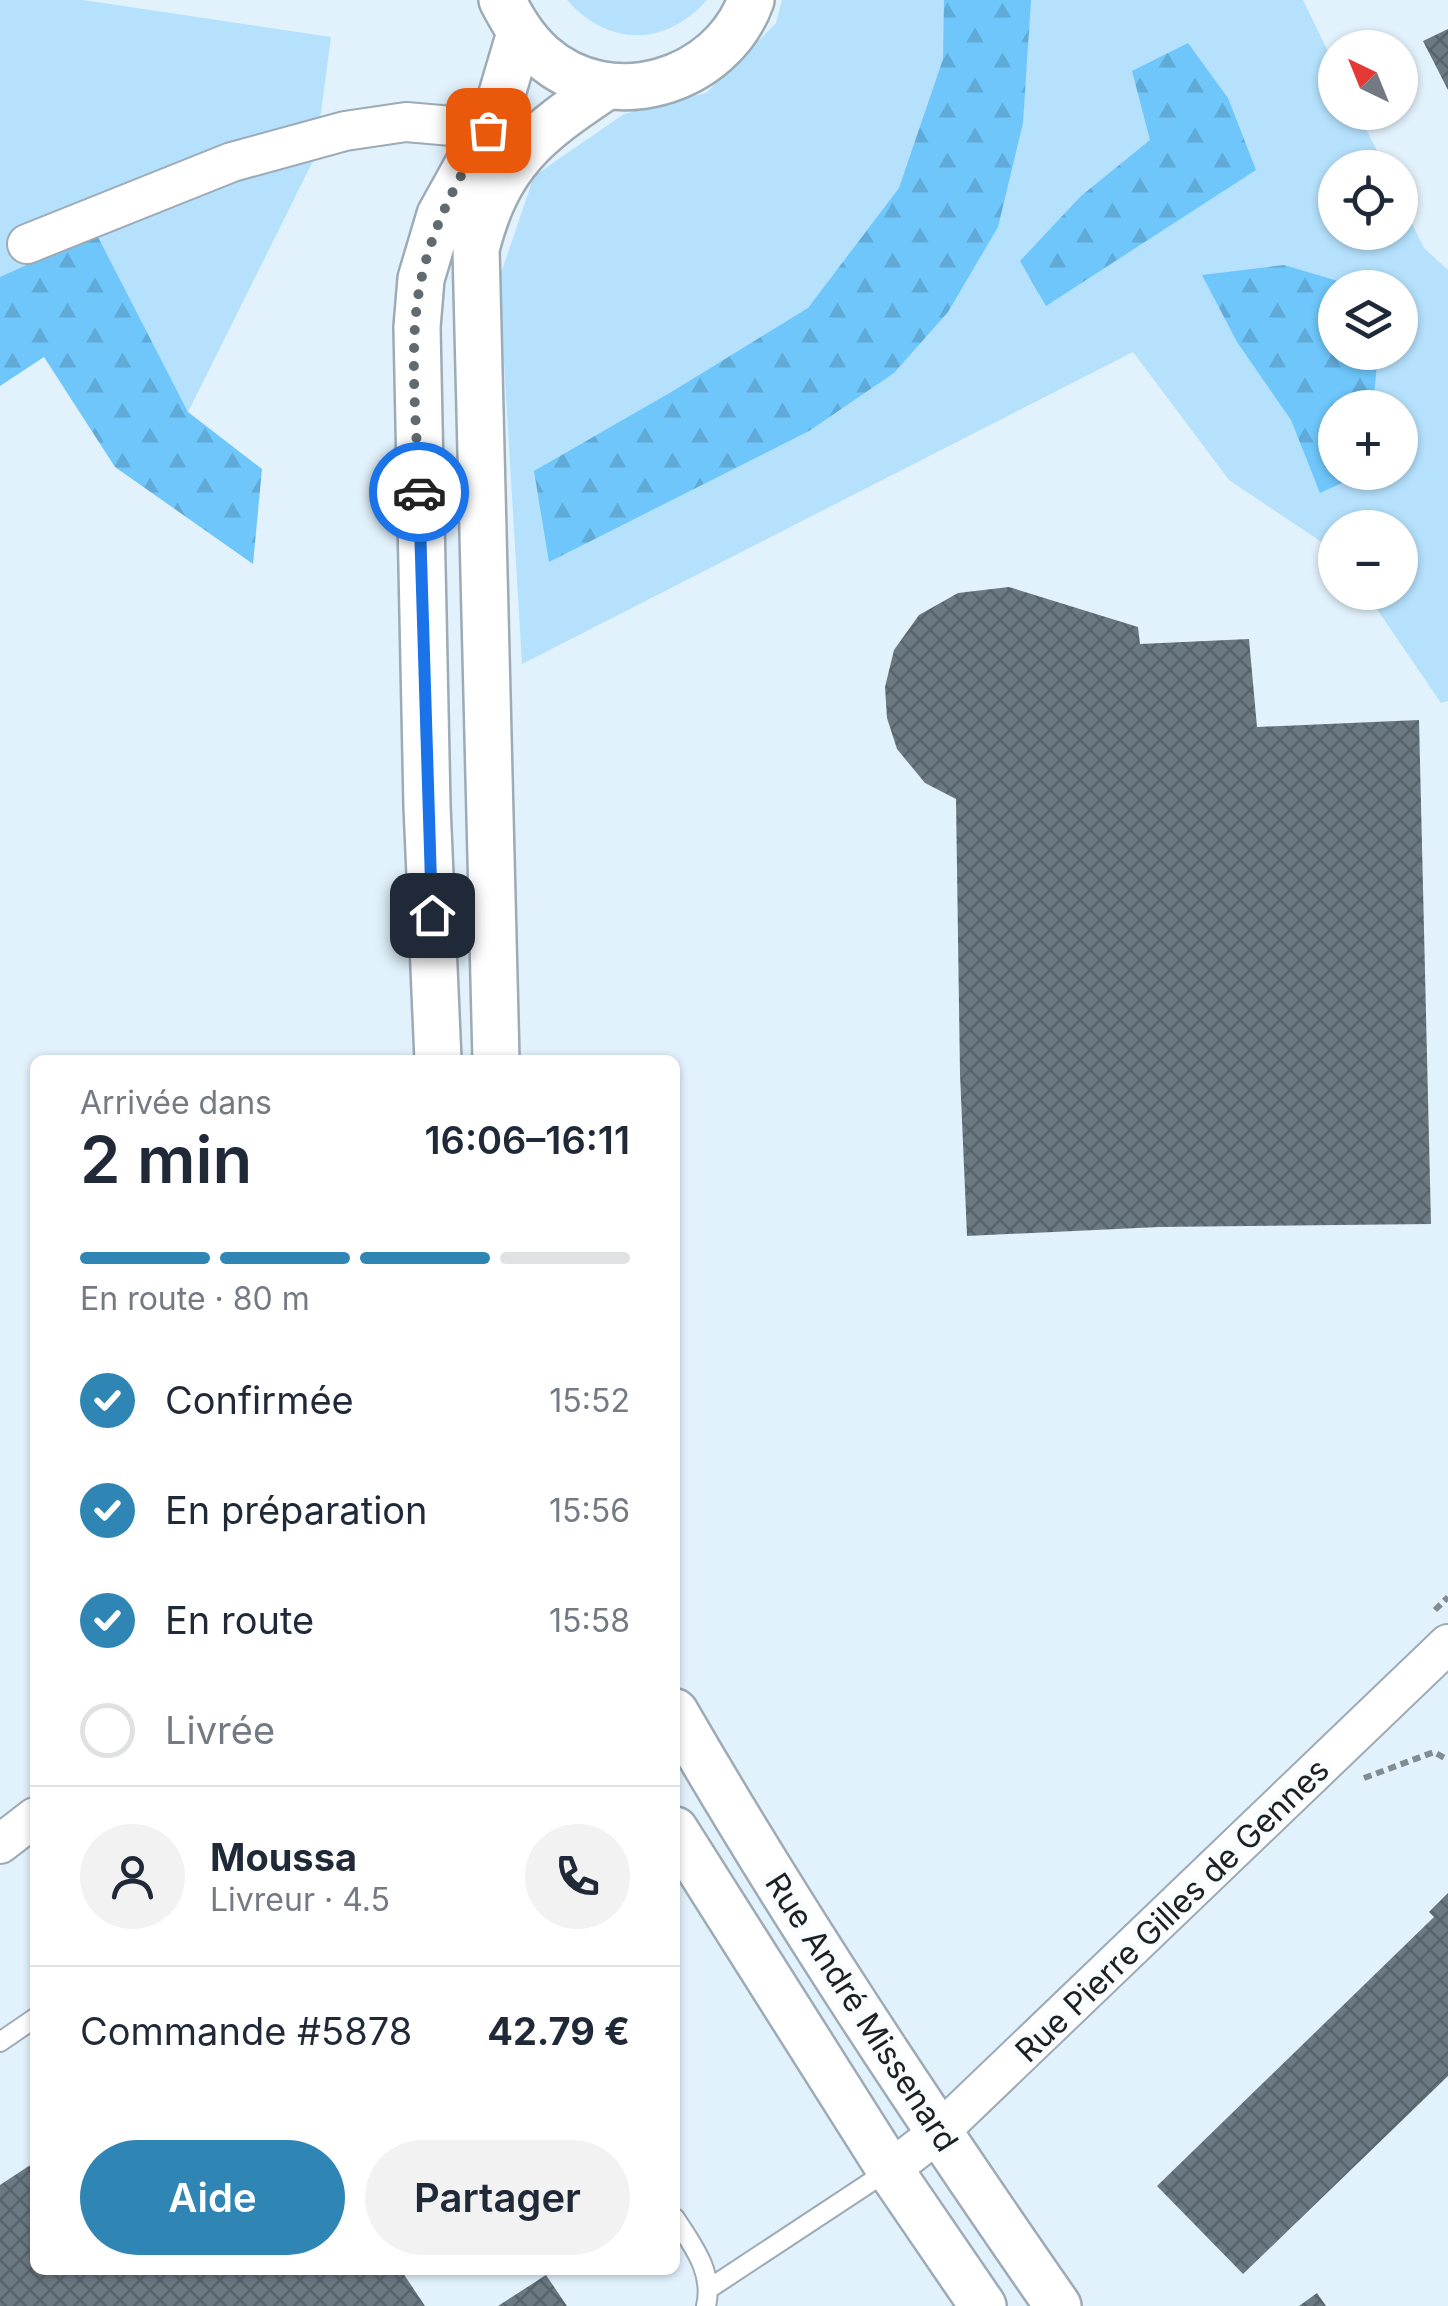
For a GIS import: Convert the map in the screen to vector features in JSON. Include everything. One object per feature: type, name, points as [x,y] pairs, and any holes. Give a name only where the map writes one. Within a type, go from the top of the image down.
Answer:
[{"type":"street","points":[[511,16],[544,58],[573,76],[606,86],[647,86],[686,74],[720,51],[744,19],[752,0]]},
{"type":"street","points":[[438,1055],[416,372],[421,279],[440,215],[504,97],[511,16]]},
{"type":"street","points":[[496,1055],[476,249],[486,208],[514,160],[552,122],[606,86]]},
{"type":"street","points":[[27,244],[232,162],[344,131],[406,122],[488,130]]},
{"type":"street","points":[[416,372],[477,370]]},
{"type":"street","name":"Rue Pierre Gilles de Gennes","points":[[890,2170],[938,2133],[1445,1655]]},
{"type":"street","name":"Rue André Missenard","points":[[680,1721],[938,2133],[1058,2306]]},
{"type":"street","points":[[0,1844],[30,1821]]},
{"type":"street","name":"Rue André Missenard","points":[[680,1838],[890,2170],[982,2306]]},
{"type":"lane","points":[[0,2042],[30,2021]]},
{"type":"lane","points":[[680,2226],[698,2253],[708,2297],[890,2170]]},
{"type":"shaded area","points":[[0,0],[83,0],[331,37],[315,157],[188,412],[96,233],[0,277]]},
{"type":"shaded area","points":[[567,0],[707,0],[673,26],[637,35],[601,26]]},
{"type":"shaded area","points":[[782,0],[1303,0],[1318,31],[1318,130],[1366,130],[1376,150],[1318,150],[1318,250],[1418,250],[1418,236],[1424,248],[1448,270],[1448,701],[1441,703],[1378,610],[1418,610],[1418,510],[1318,510],[1318,540],[1229,480],[1133,352],[522,664],[499,279],[534,176],[624,114],[706,93],[776,23]]},
{"type":"green space","points":[[944,0],[1031,0],[1023,123],[998,227],[948,312],[894,373],[809,431],[549,562],[534,471],[808,308],[899,188],[943,59]]},
{"type":"green space","points":[[1188,43],[1228,98],[1256,170],[1046,306],[1020,261],[1081,196],[1150,140],[1132,71]]},
{"type":"green space","points":[[96,233],[188,412],[262,469],[253,564],[115,467],[44,357],[0,386],[0,277]]},
{"type":"green space","points":[[1284,265],[1318,275],[1318,370],[1376,370],[1375,390],[1318,390],[1318,488],[1291,420],[1237,342],[1202,275]]},
{"type":"building","points":[[1448,29],[1448,90],[1423,41]]},
{"type":"building","points":[[1009,587],[1138,627],[1140,644],[1249,639],[1257,727],[1419,720],[1431,1224],[1159,1227],[967,1236],[956,799],[925,783],[897,749],[887,718],[885,687],[894,650],[919,615],[958,593]]},
{"type":"building","points":[[1448,1893],[1448,2076],[1243,2274],[1157,2186],[1434,1917],[1429,1912]]},
{"type":"building","points":[[30,2165],[30,2275],[404,2275],[425,2306],[0,2306],[0,2185]]},
{"type":"building","points":[[546,2275],[567,2306],[498,2306]]},
{"type":"building","points":[[1317,2293],[1326,2306],[1299,2306]]},
{"type":"way so far","points":[[419,492],[416,372],[421,279],[440,215],[488,130]]},
{"type":"route","points":[[419,492],[432,915]]}]
